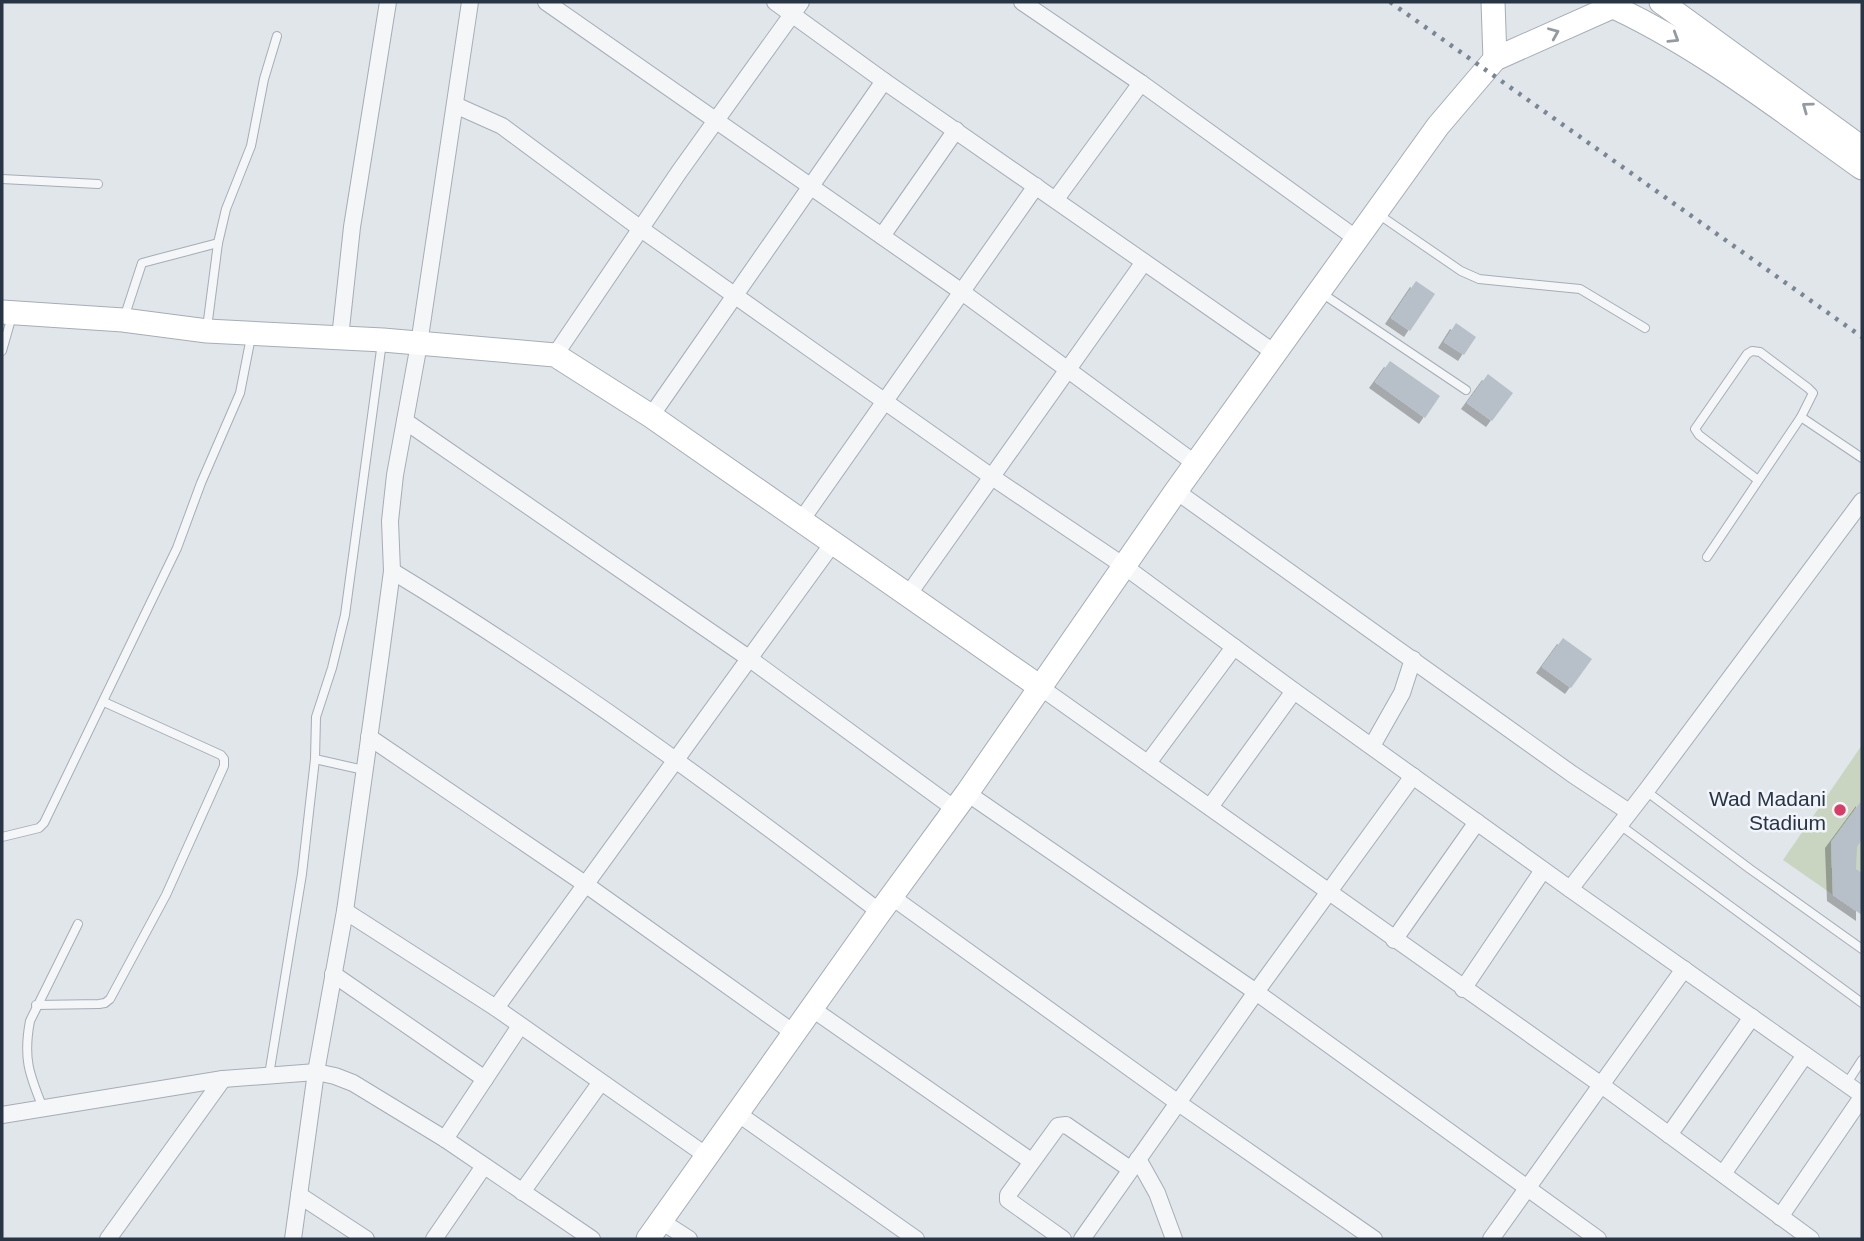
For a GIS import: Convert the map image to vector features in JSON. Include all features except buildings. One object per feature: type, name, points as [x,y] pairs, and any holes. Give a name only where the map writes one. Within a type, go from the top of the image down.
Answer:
[{"type":"street","points":[[340,338],[352,227],[388,2]]},
{"type":"street","points":[[293,1239],[316,1072],[345,911],[392,571],[390,520],[395,475],[419,344],[470,2]]},
{"type":"street","points":[[546,2],[566,7],[716,120],[962,292],[1196,464]]},
{"type":"street","points":[[775,2],[797,8],[884,81],[1275,353]]},
{"type":"street","points":[[1023,2],[1141,83],[1357,239]]},
{"type":"street","points":[[1493,2],[1495,59]]},
{"type":"street","points":[[1661,2],[1862,148]]},
{"type":"street","points":[[689,1239],[655,1230],[1438,125],[1495,59],[1611,3],[1698,54],[1862,169]]},
{"type":"street","points":[[555,355],[608,274],[797,8]]},
{"type":"street","points":[[651,415],[884,81]]},
{"type":"street","points":[[1056,199],[1141,83]]},
{"type":"street","points":[[454,105],[502,126],[641,229],[992,477],[1124,566],[1543,870],[1847,1083],[1862,1096],[1780,1217]]},
{"type":"street","points":[[882,236],[956,130]]},
{"type":"street","points":[[800,522],[1036,186]]},
{"type":"street","points":[[908,594],[1144,262]]},
{"type":"street","points":[[7,312],[123,320],[207,331],[383,340],[555,355],[651,415],[800,522],[908,594],[1600,1084],[1811,1239]]},
{"type":"street","points":[[405,421],[961,801],[1256,992],[1598,1239]]},
{"type":"street","points":[[1177,491],[1561,766],[1625,819]]},
{"type":"street","points":[[1570,889],[1862,501]]},
{"type":"street","points":[[495,1008],[833,543]]},
{"type":"street","points":[[392,571],[473,621],[676,759],[1374,1239]]},
{"type":"street","points":[[1148,763],[1234,647]]},
{"type":"street","points":[[1371,746],[1402,693],[1413,659]]},
{"type":"street","points":[[1210,807],[1294,691]]},
{"type":"street","points":[[369,737],[585,884],[794,1033]]},
{"type":"street","points":[[1082,1239],[1177,1102],[1413,776]]},
{"type":"street","points":[[1394,940],[1476,822]]},
{"type":"street","points":[[1463,989],[1543,870]]},
{"type":"street","points":[[345,911],[495,1008],[707,1156]]},
{"type":"street","points":[[1491,1239],[1684,969]]},
{"type":"street","points":[[333,974],[485,1079]]},
{"type":"street","points":[[811,1008],[1031,1161]]},
{"type":"street","points":[[1669,1135],[1752,1017]]},
{"type":"street","points":[[445,1139],[520,1026]]},
{"type":"street","points":[[1723,1174],[1805,1055]]},
{"type":"street","points":[[2,1115],[223,1079],[316,1072],[353,1083],[445,1139],[592,1239]]},
{"type":"street","points":[[108,1239],[223,1079]]},
{"type":"street","points":[[522,1192],[601,1082]]},
{"type":"street","points":[[737,1113],[916,1239]]},
{"type":"street","points":[[1063,1239],[1007,1200],[1031,1161],[1061,1124],[1134,1164],[1157,1193],[1174,1239]]},
{"type":"street","points":[[434,1239],[484,1166]]},
{"type":"street","points":[[299,1195],[366,1239]]},
{"type":"lane","points":[[207,331],[218,243],[226,209],[251,146],[264,79],[277,36]]},
{"type":"lane","points":[[2,179],[98,184]]},
{"type":"lane","points":[[1376,212],[1461,271],[1479,279],[1580,289],[1645,328]]},
{"type":"lane","points":[[123,320],[142,263],[218,243]]},
{"type":"lane","points":[[1320,292],[1466,390]]},
{"type":"lane","points":[[2,351],[7,312]]},
{"type":"lane","points":[[2,837],[32,830],[44,823],[177,548],[244,380],[252,334]]},
{"type":"lane","points":[[269,1075],[302,874],[315,759],[316,717],[345,615],[383,340]]},
{"type":"lane","points":[[1707,557],[1801,417],[1813,393],[1760,352],[1752,351],[1746,354],[1695,429],[1699,435],[1758,480]]},
{"type":"lane","points":[[1801,417],[1862,458]]},
{"type":"lane","points":[[36,1005],[99,1004],[110,999],[166,895],[225,765],[225,759],[221,755],[104,702]]},
{"type":"lane","points":[[315,759],[364,770]]},
{"type":"lane","points":[[1646,791],[1862,949]]},
{"type":"lane","points":[[1625,819],[1862,1003]]},
{"type":"lane","points":[[43,1108],[27,1066],[27,1039],[36,1005],[78,924]]},
{"type":"lane","points":[[1847,1083],[1862,1060]]},
{"type":"green space","name":"Wad Madani Stadium","points":[[1862,745],[1862,915],[1783,860]]},
{"type":"railway","points":[[1390,2],[1862,337]]},
{"type":"place","name":"Wad Madani Stadium","points":[[1840,810]]}]
